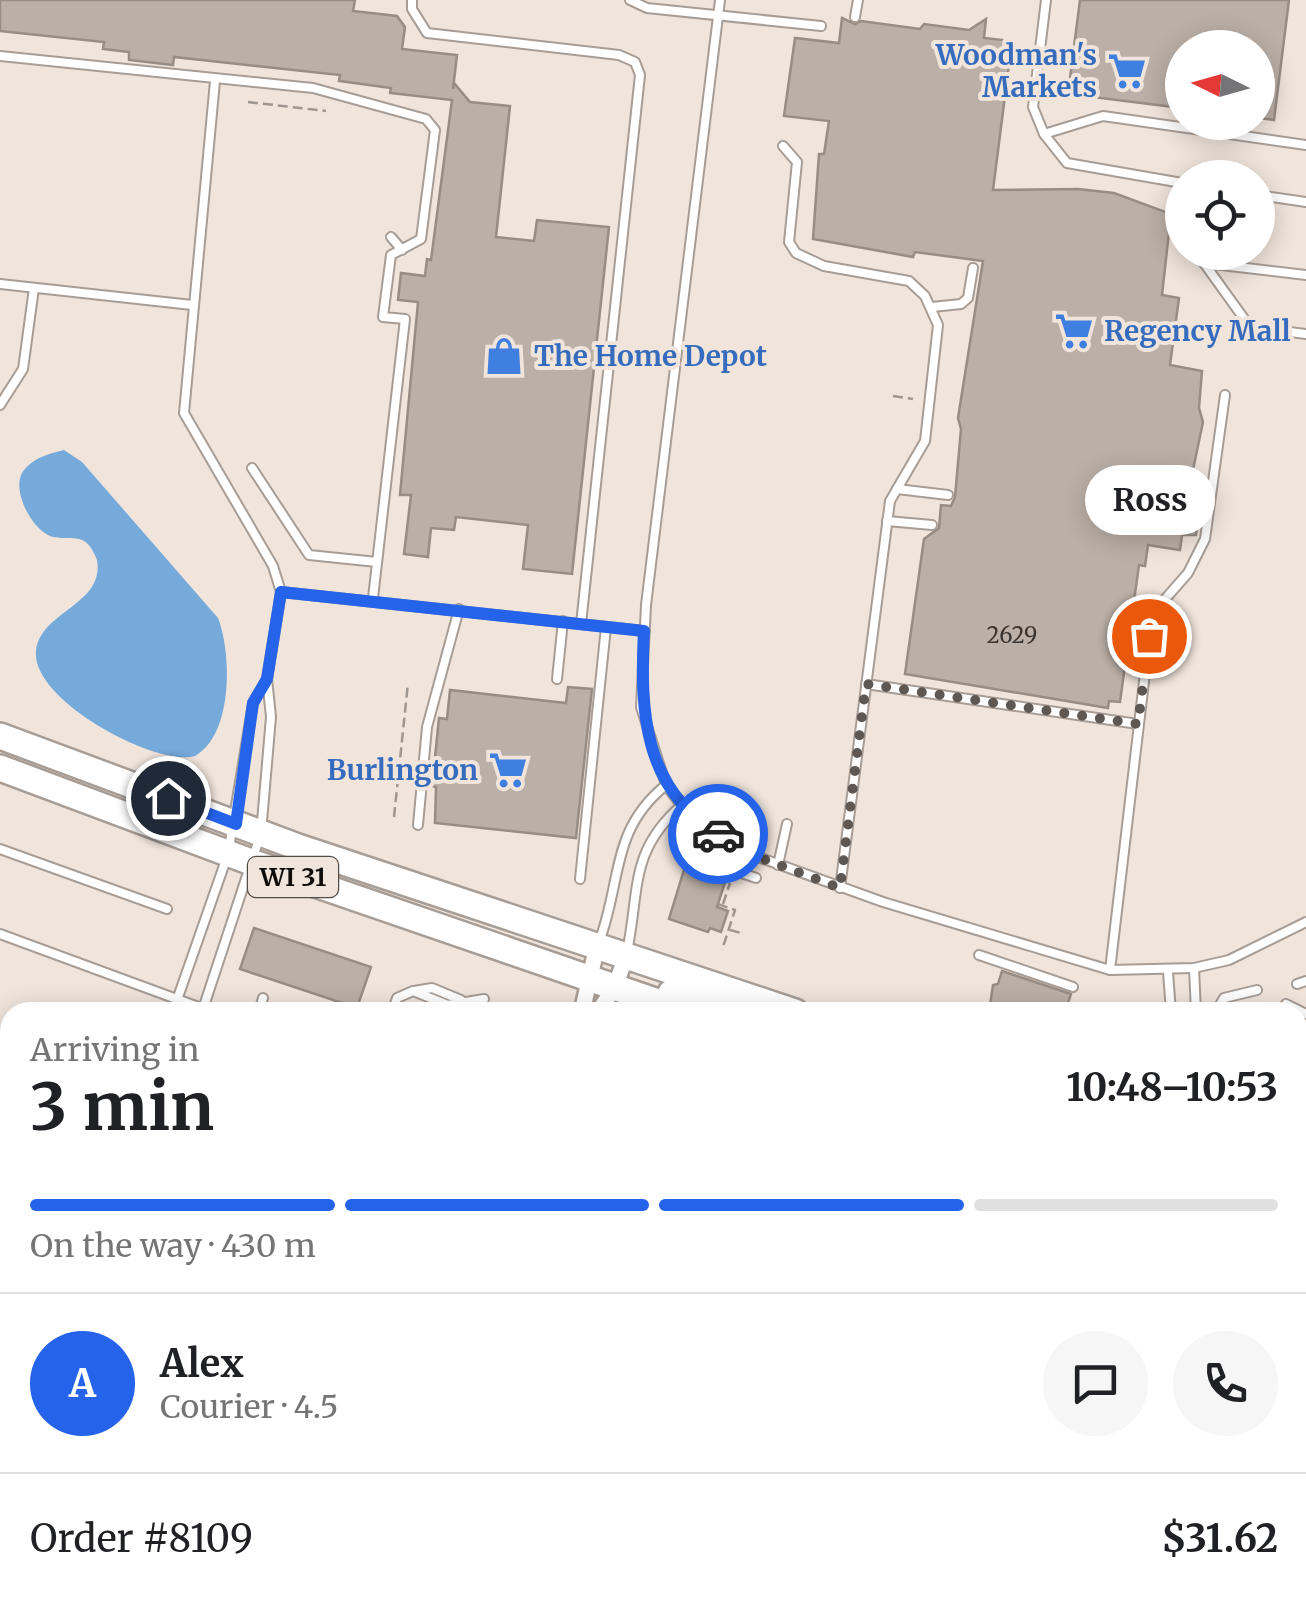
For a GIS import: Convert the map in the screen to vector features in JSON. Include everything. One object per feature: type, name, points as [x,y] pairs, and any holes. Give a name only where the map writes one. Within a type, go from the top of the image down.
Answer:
[{"type":"main road","name":"WI 31","points":[[0,736],[232,837],[376,906],[442,917],[592,964]]},
{"type":"main road","points":[[0,768],[32,780],[105,795],[208,834],[232,837]]},
{"type":"main road","name":"WI 31","points":[[257,850],[419,887],[592,964]]},
{"type":"main road","points":[[592,964],[698,1002]]},
{"type":"main road","points":[[619,974],[670,1002]]},
{"type":"main road","points":[[619,974],[749,1002]]},
{"type":"street","points":[[584,1002],[592,964]]},
{"type":"street","points":[[604,1002],[619,974]]},
{"type":"lane","points":[[412,0],[412,9],[427,33],[619,54],[635,62],[640,75],[582,624]]},
{"type":"lane","points":[[630,0],[647,8],[822,26]]},
{"type":"lane","points":[[720,0],[644,631],[641,708],[666,785],[704,826],[750,854],[840,888],[1110,970],[1168,972],[1229,960],[1306,922]]},
{"type":"lane","points":[[855,17],[858,0]]},
{"type":"lane","points":[[1046,0],[1033,106],[1044,134],[1067,162],[1165,180]]},
{"type":"lane","points":[[0,56],[215,82],[312,88],[426,119],[435,130],[421,239],[391,255],[383,317],[405,319],[373,598]]},
{"type":"lane","points":[[211,1002],[257,850],[271,717],[267,679],[281,592],[272,566],[184,413],[215,82]]},
{"type":"lane","points":[[1044,134],[1103,116],[1306,145]]},
{"type":"lane","points":[[783,146],[798,162],[790,242],[796,253],[824,266],[910,280],[932,307],[937,351],[925,441],[896,489],[887,521],[840,888]]},
{"type":"lane","points":[[1275,197],[1306,202]]},
{"type":"lane","points":[[391,236],[402,250]]},
{"type":"lane","points":[[932,307],[961,304],[968,298],[972,268]]},
{"type":"lane","points":[[1209,270],[1250,327],[1306,334]]},
{"type":"lane","points":[[1259,270],[1306,276]]},
{"type":"lane","points":[[0,284],[192,304]]},
{"type":"lane","points":[[0,405],[24,369],[34,288]]},
{"type":"lane","points":[[1110,970],[1152,614],[1188,574],[1205,539],[1225,395]]},
{"type":"lane","points":[[252,468],[309,555],[377,562]]},
{"type":"lane","points":[[896,489],[948,495]]},
{"type":"lane","points":[[887,521],[932,525]]},
{"type":"lane","points":[[281,592],[373,598],[644,631]]},
{"type":"lane","points":[[418,825],[427,727],[458,609]]},
{"type":"lane","points":[[557,678],[563,622]]},
{"type":"lane","points":[[580,879],[606,627]]},
{"type":"lane","points":[[177,1000],[232,837],[253,703],[267,679]]},
{"type":"lane","points":[[866,684],[1138,724]]},
{"type":"lane","points":[[592,964],[607,920],[618,853],[642,808],[666,785]]},
{"type":"lane","points":[[619,974],[644,849],[656,828],[682,806]]},
{"type":"lane","points":[[778,864],[787,824]]},
{"type":"lane","points":[[0,848],[167,910]]},
{"type":"lane","points":[[708,862],[756,878]]},
{"type":"lane","points":[[0,934],[183,1002]]},
{"type":"lane","points":[[979,955],[1073,987]]},
{"type":"lane","points":[[1054,979],[1062,957]]},
{"type":"lane","points":[[1194,968],[1196,1002]]},
{"type":"lane","points":[[1168,972],[1170,1002]]},
{"type":"lane","points":[[1222,1002],[1224,998],[1258,990]]},
{"type":"lane","points":[[396,1002],[413,992],[440,1002]]},
{"type":"lane","points":[[262,1002],[263,998]]},
{"type":"lane","points":[[456,1002],[484,998]]},
{"type":"path","points":[[248,102],[326,110]]},
{"type":"path","points":[[893,396],[912,399]]},
{"type":"path","points":[[394,817],[408,683]]},
{"type":"path","points":[[722,950],[735,910],[721,905],[732,877]]},
{"type":"path","points":[[728,930],[741,933]]},
{"type":"water","points":[[64,450],[82,462],[218,618],[226,652],[223,713],[217,731],[195,756],[177,757],[126,741],[74,709],[53,690],[40,670],[36,651],[40,637],[82,598],[97,575],[97,560],[88,544],[80,539],[52,537],[41,530],[21,496],[20,477],[24,470],[37,459]]},
{"type":"building","points":[[0,0],[355,0],[353,11],[397,16],[405,27],[402,49],[457,55],[453,89],[454,83],[470,102],[510,106],[496,237],[534,241],[537,220],[609,227],[572,574],[523,569],[528,525],[456,517],[454,530],[431,528],[428,557],[404,554],[411,495],[400,495],[418,302],[398,300],[401,273],[425,276],[427,259],[431,260],[452,100],[390,93],[391,88],[339,81],[340,75],[174,57],[173,65],[129,60],[129,52],[103,49],[104,42],[0,31]]},
{"type":"building","name":"Woodman's Markets","points":[[1080,0],[1289,0],[1275,112],[1275,30],[1165,30],[1165,106],[1068,94]]},
{"type":"building","name":"Regency Mall","points":[[842,18],[855,24],[861,21],[920,29],[924,24],[969,30],[986,19],[984,38],[1012,41],[993,190],[1078,189],[1114,193],[1165,212],[1162,295],[1179,298],[1170,365],[1202,371],[1199,408],[1203,422],[1189,489],[1201,495],[1196,535],[1182,535],[1180,550],[1148,545],[1145,566],[1139,565],[1120,702],[1109,701],[1108,708],[905,674],[924,539],[939,528],[941,505],[951,506],[955,497],[961,429],[958,418],[983,261],[915,252],[913,257],[813,239],[819,154],[824,154],[829,121],[784,116],[795,38],[839,43]]},
{"type":"building","name":"Burlington","points":[[568,687],[592,689],[576,838],[435,823],[436,787],[432,786],[439,718],[447,719],[450,690],[566,703]]},
{"type":"building","points":[[687,860],[727,876],[717,907],[728,911],[721,932],[710,928],[708,932],[669,919]]},
{"type":"building","points":[[254,928],[371,967],[359,1002],[339,1002],[240,969]]},
{"type":"building","points":[[1002,971],[1071,994],[1068,1002],[990,1002],[993,985],[998,984]]},
{"type":"way so far","points":[[718,834],[750,854],[840,888],[866,684],[1138,724],[1149,636]]},
{"type":"place","name":"Woodman's Markets","points":[[1127,71]]},
{"type":"place","name":"Regency Mall","points":[[1074,331]]},
{"type":"place","name":"The Home Depot","points":[[504,356]]},
{"type":"place","name":"Ross","points":[[1149,636]]},
{"type":"place","name":"Burlington","points":[[508,770]]},
{"type":"route","points":[[168,798],[236,824],[253,703],[267,679],[281,592],[373,598],[644,631],[641,708],[666,785],[688,814],[718,834]]}]
